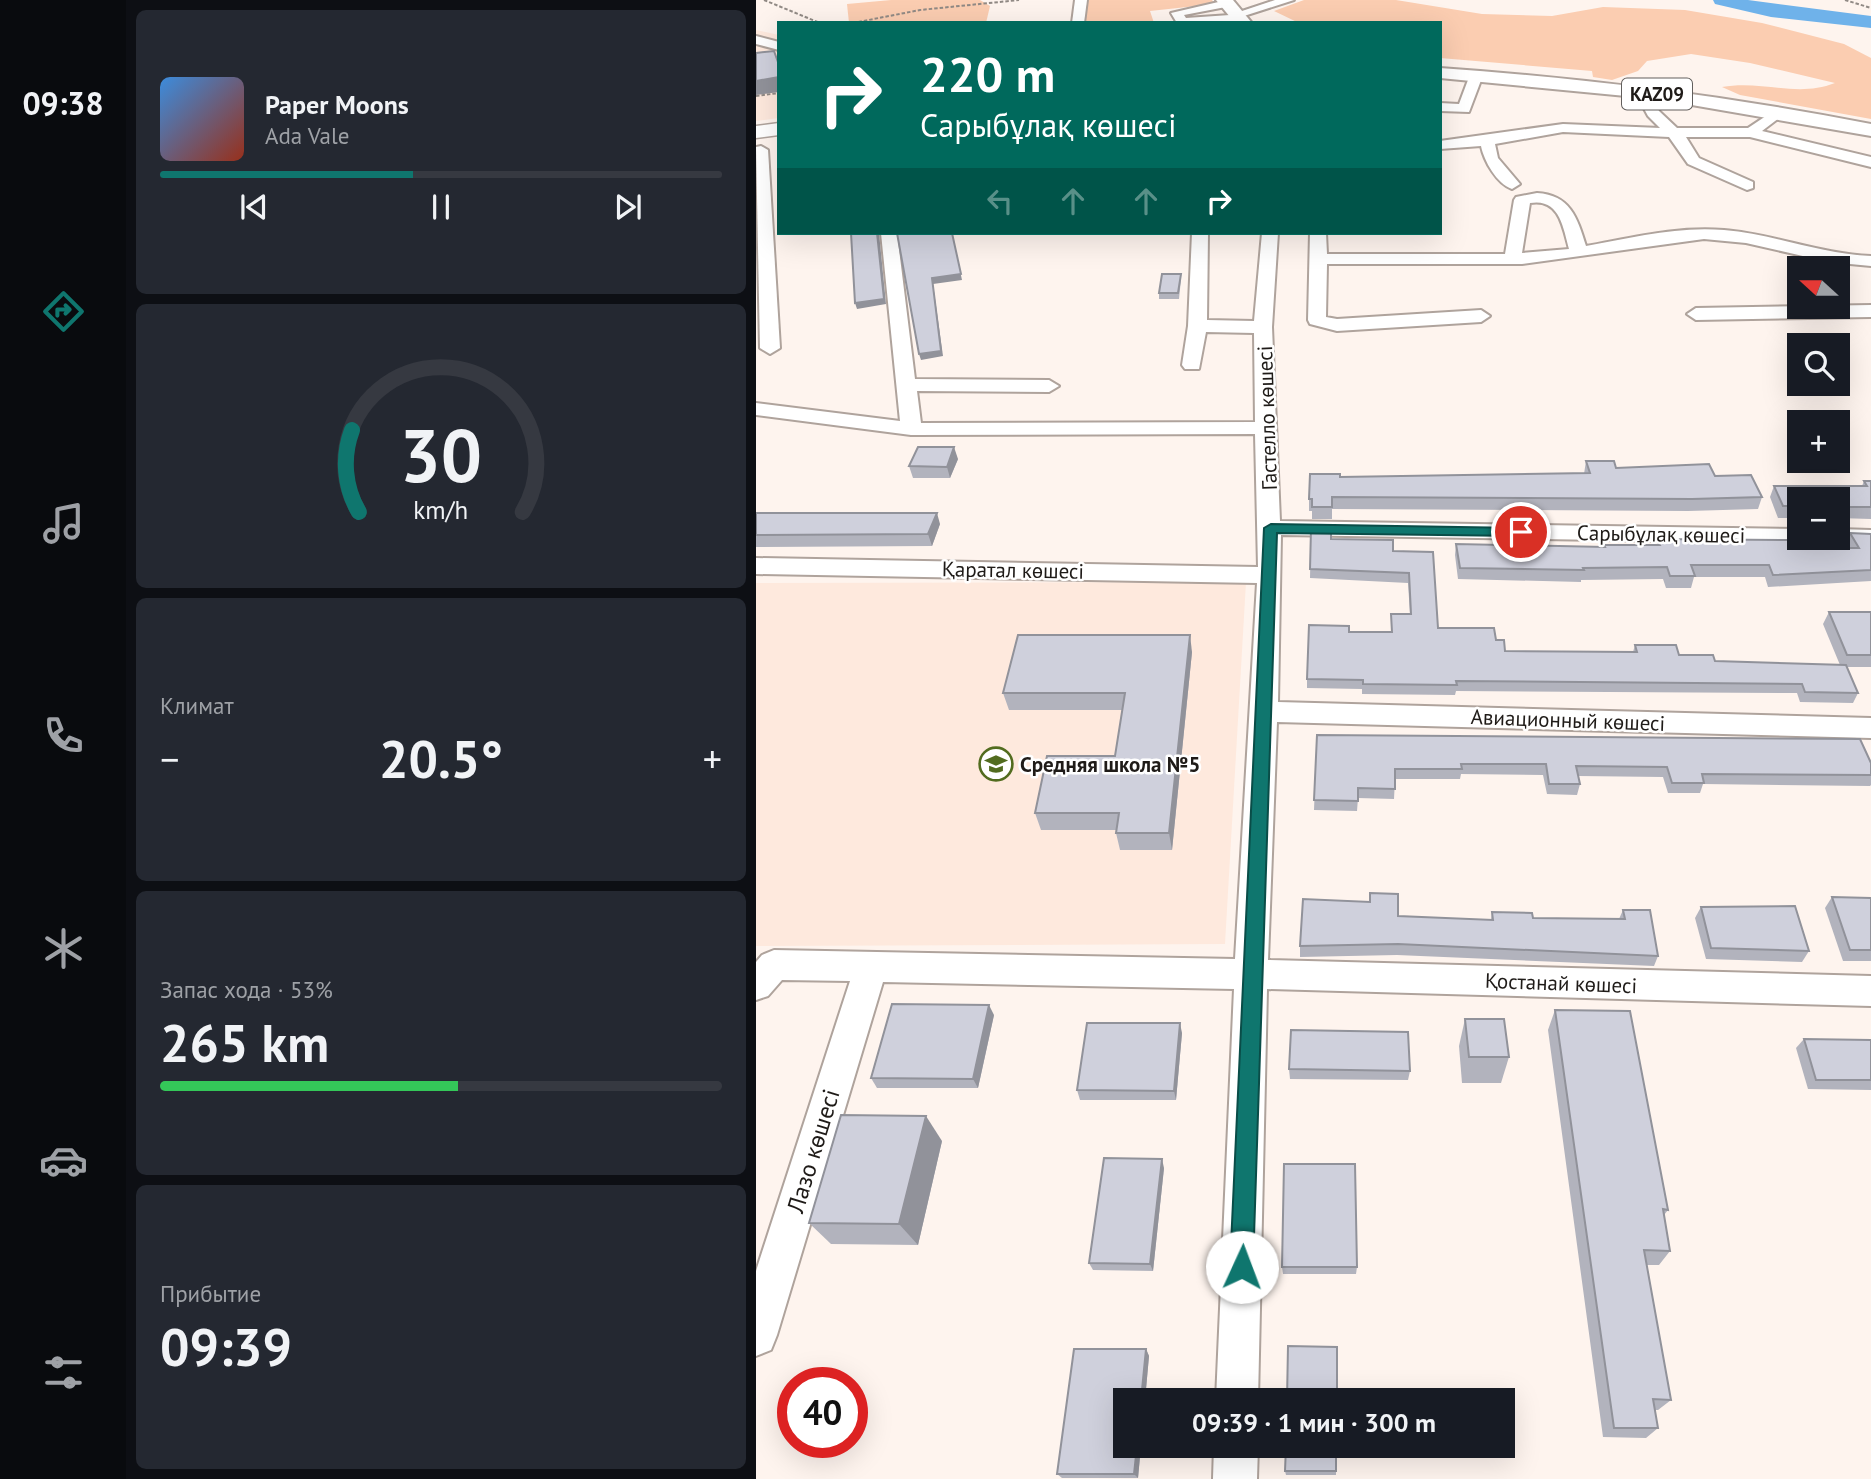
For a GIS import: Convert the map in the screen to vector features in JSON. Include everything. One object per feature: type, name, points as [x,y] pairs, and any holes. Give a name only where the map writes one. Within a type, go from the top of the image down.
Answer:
[{"type":"highway","name":"KAZ09","points":[[1442,73],[1642,92],[1778,112],[1871,130]]},
{"type":"main road","points":[[763,145],[777,131]]},
{"type":"street","points":[[1079,21],[1081,0]]},
{"type":"street","points":[[1237,15],[1288,0]]},
{"type":"street","points":[[756,40],[777,45]]},
{"type":"street","points":[[1442,107],[1464,109],[1476,75]]},
{"type":"street","points":[[1642,92],[1653,113],[1673,132],[1693,161],[1747,185]]},
{"type":"street","points":[[1563,128],[1750,133],[1778,112]]},
{"type":"street","points":[[1632,113],[1653,113],[1750,133],[1866,166]]},
{"type":"street","points":[[1442,145],[1487,141],[1563,128],[1614,115]]},
{"type":"street","points":[[1487,141],[1491,159],[1512,184]]},
{"type":"street","points":[[763,145],[761,270],[770,348]]},
{"type":"street","points":[[1513,258],[1522,200],[1532,197],[1553,198],[1564,206],[1579,252]]},
{"type":"street","points":[[1318,259],[1440,261],[1513,258],[1579,252],[1702,234],[1737,235],[1797,251],[1871,261]]},
{"type":"street","points":[[889,235],[911,429]]},
{"type":"street","points":[[1192,365],[1197,326],[1200,235]]},
{"type":"street","name":"Гастелло көшесі","points":[[1237,1388],[1251,974],[1270,575],[1271,528],[1264,327],[1270,235]]},
{"type":"street","points":[[1318,235],[1317,320],[1337,325],[1481,316]]},
{"type":"street","points":[[1696,314],[1871,311]]},
{"type":"street","points":[[1197,326],[1264,327]]},
{"type":"street","points":[[906,385],[1049,386]]},
{"type":"street","points":[[756,409],[911,429],[1266,428]]},
{"type":"street","name":"Сарыбұлақ көшесі","points":[[1271,528],[1787,536]]},
{"type":"street","points":[[1850,536],[1871,537]]},
{"type":"street","name":"Қаратал көшесі","points":[[756,566],[1270,575]]},
{"type":"street","name":"Авиационный көшесі","points":[[1264,712],[1871,728]]},
{"type":"street","points":[[756,985],[774,965],[1251,974]]},
{"type":"street","name":"Лазо көшесі","points":[[756,1335],[871,967]]},
{"type":"street","name":"Қостанай көшесі","points":[[1251,974],[1871,991]]},
{"type":"street","points":[[1235,1479],[1236,1458]]},
{"type":"path","points":[[764,0],[815,21]]},
{"type":"path","points":[[863,21],[920,10],[1019,0]]},
{"type":"path","points":[[1845,0],[1871,8]]},
{"type":"path","points":[[756,96],[777,93]]},
{"type":"shaded area","points":[[891,0],[980,0],[990,6],[986,21],[849,21],[847,4]]},
{"type":"shaded area","points":[[1087,0],[1212,0],[1215,4],[1150,11],[1153,21],[1084,21]]},
{"type":"shaded area","points":[[1304,0],[1396,0],[1482,14],[1552,16],[1603,7],[1685,10],[1762,23],[1844,44],[1871,58],[1871,119],[1740,95],[1722,87],[1737,85],[1807,89],[1835,83],[1750,63],[1691,54],[1647,61],[1638,71],[1612,80],[1593,77],[1592,71],[1442,58],[1442,21],[1295,21],[1274,11]]},
{"type":"shaded area","points":[[756,30],[777,35],[777,118],[756,121]]},
{"type":"shaded area","name":"Средняя школа №5","points":[[1246,582],[1225,944],[756,946],[756,583]]},
{"type":"building","points":[[774,51],[777,77],[756,81],[756,53]]},
{"type":"building","points":[[851,235],[877,235],[884,299],[855,303]]},
{"type":"building","points":[[897,235],[952,235],[961,274],[932,278],[941,351],[919,354]]},
{"type":"building","points":[[1162,274],[1181,274],[1178,293],[1159,293]]},
{"type":"building","points":[[918,447],[954,447],[947,467],[909,466]]},
{"type":"building","points":[[1586,461],[1614,461],[1616,468],[1709,464],[1715,476],[1751,475],[1762,497],[1332,497],[1332,507],[1312,507],[1312,499],[1309,499],[1310,474],[1340,474],[1340,477],[1590,473]]},
{"type":"building","points":[[1864,481],[1871,481],[1871,507],[1850,507],[1850,487],[1787,487],[1787,506],[1783,506],[1774,486],[1867,486]]},
{"type":"building","points":[[756,513],[937,513],[928,534],[756,535]]},
{"type":"building","points":[[1311,529],[1331,529],[1331,539],[1393,540],[1393,551],[1433,552],[1438,628],[1494,628],[1496,640],[1504,640],[1505,651],[1637,652],[1635,645],[1676,645],[1679,655],[1713,655],[1715,661],[1846,665],[1858,693],[1805,692],[1802,684],[1456,681],[1457,685],[1363,684],[1363,680],[1307,679],[1309,625],[1349,626],[1349,632],[1392,632],[1391,614],[1411,614],[1409,573],[1310,569]]},
{"type":"building","points":[[1850,533],[1871,534],[1871,570],[1773,575],[1769,565],[1691,565],[1695,576],[1670,576],[1667,567],[1583,568],[1584,570],[1460,568],[1456,544],[1605,547],[1604,545],[1660,545],[1658,539],[1787,540],[1787,550],[1859,548]]},
{"type":"building","points":[[1829,612],[1871,612],[1871,655],[1847,655]]},
{"type":"building","points":[[1018,635],[1190,635],[1169,833],[1116,833],[1119,813],[1035,813],[1047,756],[1115,756],[1125,693],[1003,693]]},
{"type":"building","points":[[1317,735],[1860,739],[1871,763],[1871,775],[1702,774],[1704,783],[1672,783],[1667,767],[1576,766],[1580,784],[1549,784],[1546,764],[1461,764],[1462,769],[1395,769],[1395,789],[1358,788],[1358,801],[1314,800]]},
{"type":"building","points":[[1370,893],[1398,894],[1398,916],[1493,920],[1492,912],[1532,913],[1533,918],[1625,919],[1623,910],[1650,910],[1658,956],[1398,944],[1300,946],[1303,899],[1370,902]]},
{"type":"building","points":[[1832,897],[1871,898],[1871,950],[1850,950]]},
{"type":"building","points":[[1795,906],[1809,951],[1711,948],[1701,907]]},
{"type":"building","points":[[892,1004],[989,1005],[973,1079],[871,1078]]},
{"type":"building","points":[[1555,1010],[1630,1011],[1668,1210],[1663,1209],[1670,1251],[1644,1250],[1671,1400],[1653,1399],[1658,1428],[1614,1428]]},
{"type":"building","points":[[1465,1019],[1504,1019],[1509,1057],[1469,1057]]},
{"type":"building","points":[[1087,1023],[1180,1023],[1174,1091],[1077,1090]]},
{"type":"building","points":[[1291,1030],[1408,1032],[1410,1071],[1289,1069]]},
{"type":"building","points":[[1804,1039],[1871,1040],[1871,1080],[1816,1080]]},
{"type":"building","points":[[841,1115],[926,1116],[899,1224],[809,1223]]},
{"type":"building","points":[[1104,1158],[1162,1159],[1150,1264],[1089,1263]]},
{"type":"building","points":[[1284,1164],[1355,1164],[1357,1267],[1282,1267]]},
{"type":"building","points":[[1288,1346],[1337,1347],[1337,1388],[1287,1388]]},
{"type":"building","points":[[1074,1349],[1146,1349],[1142,1388],[1113,1388],[1113,1458],[1136,1458],[1134,1474],[1057,1474]]},
{"type":"building","points":[[1286,1458],[1336,1458],[1336,1471],[1285,1471]]},
{"type":"waterway","points":[[1722,0],[1771,11],[1871,22]]},
{"type":"place","name":"Средняя школа №5","points":[[996,764]]},
{"type":"route","points":[[1242,1267],[1251,974],[1271,528],[1521,532]]}]
